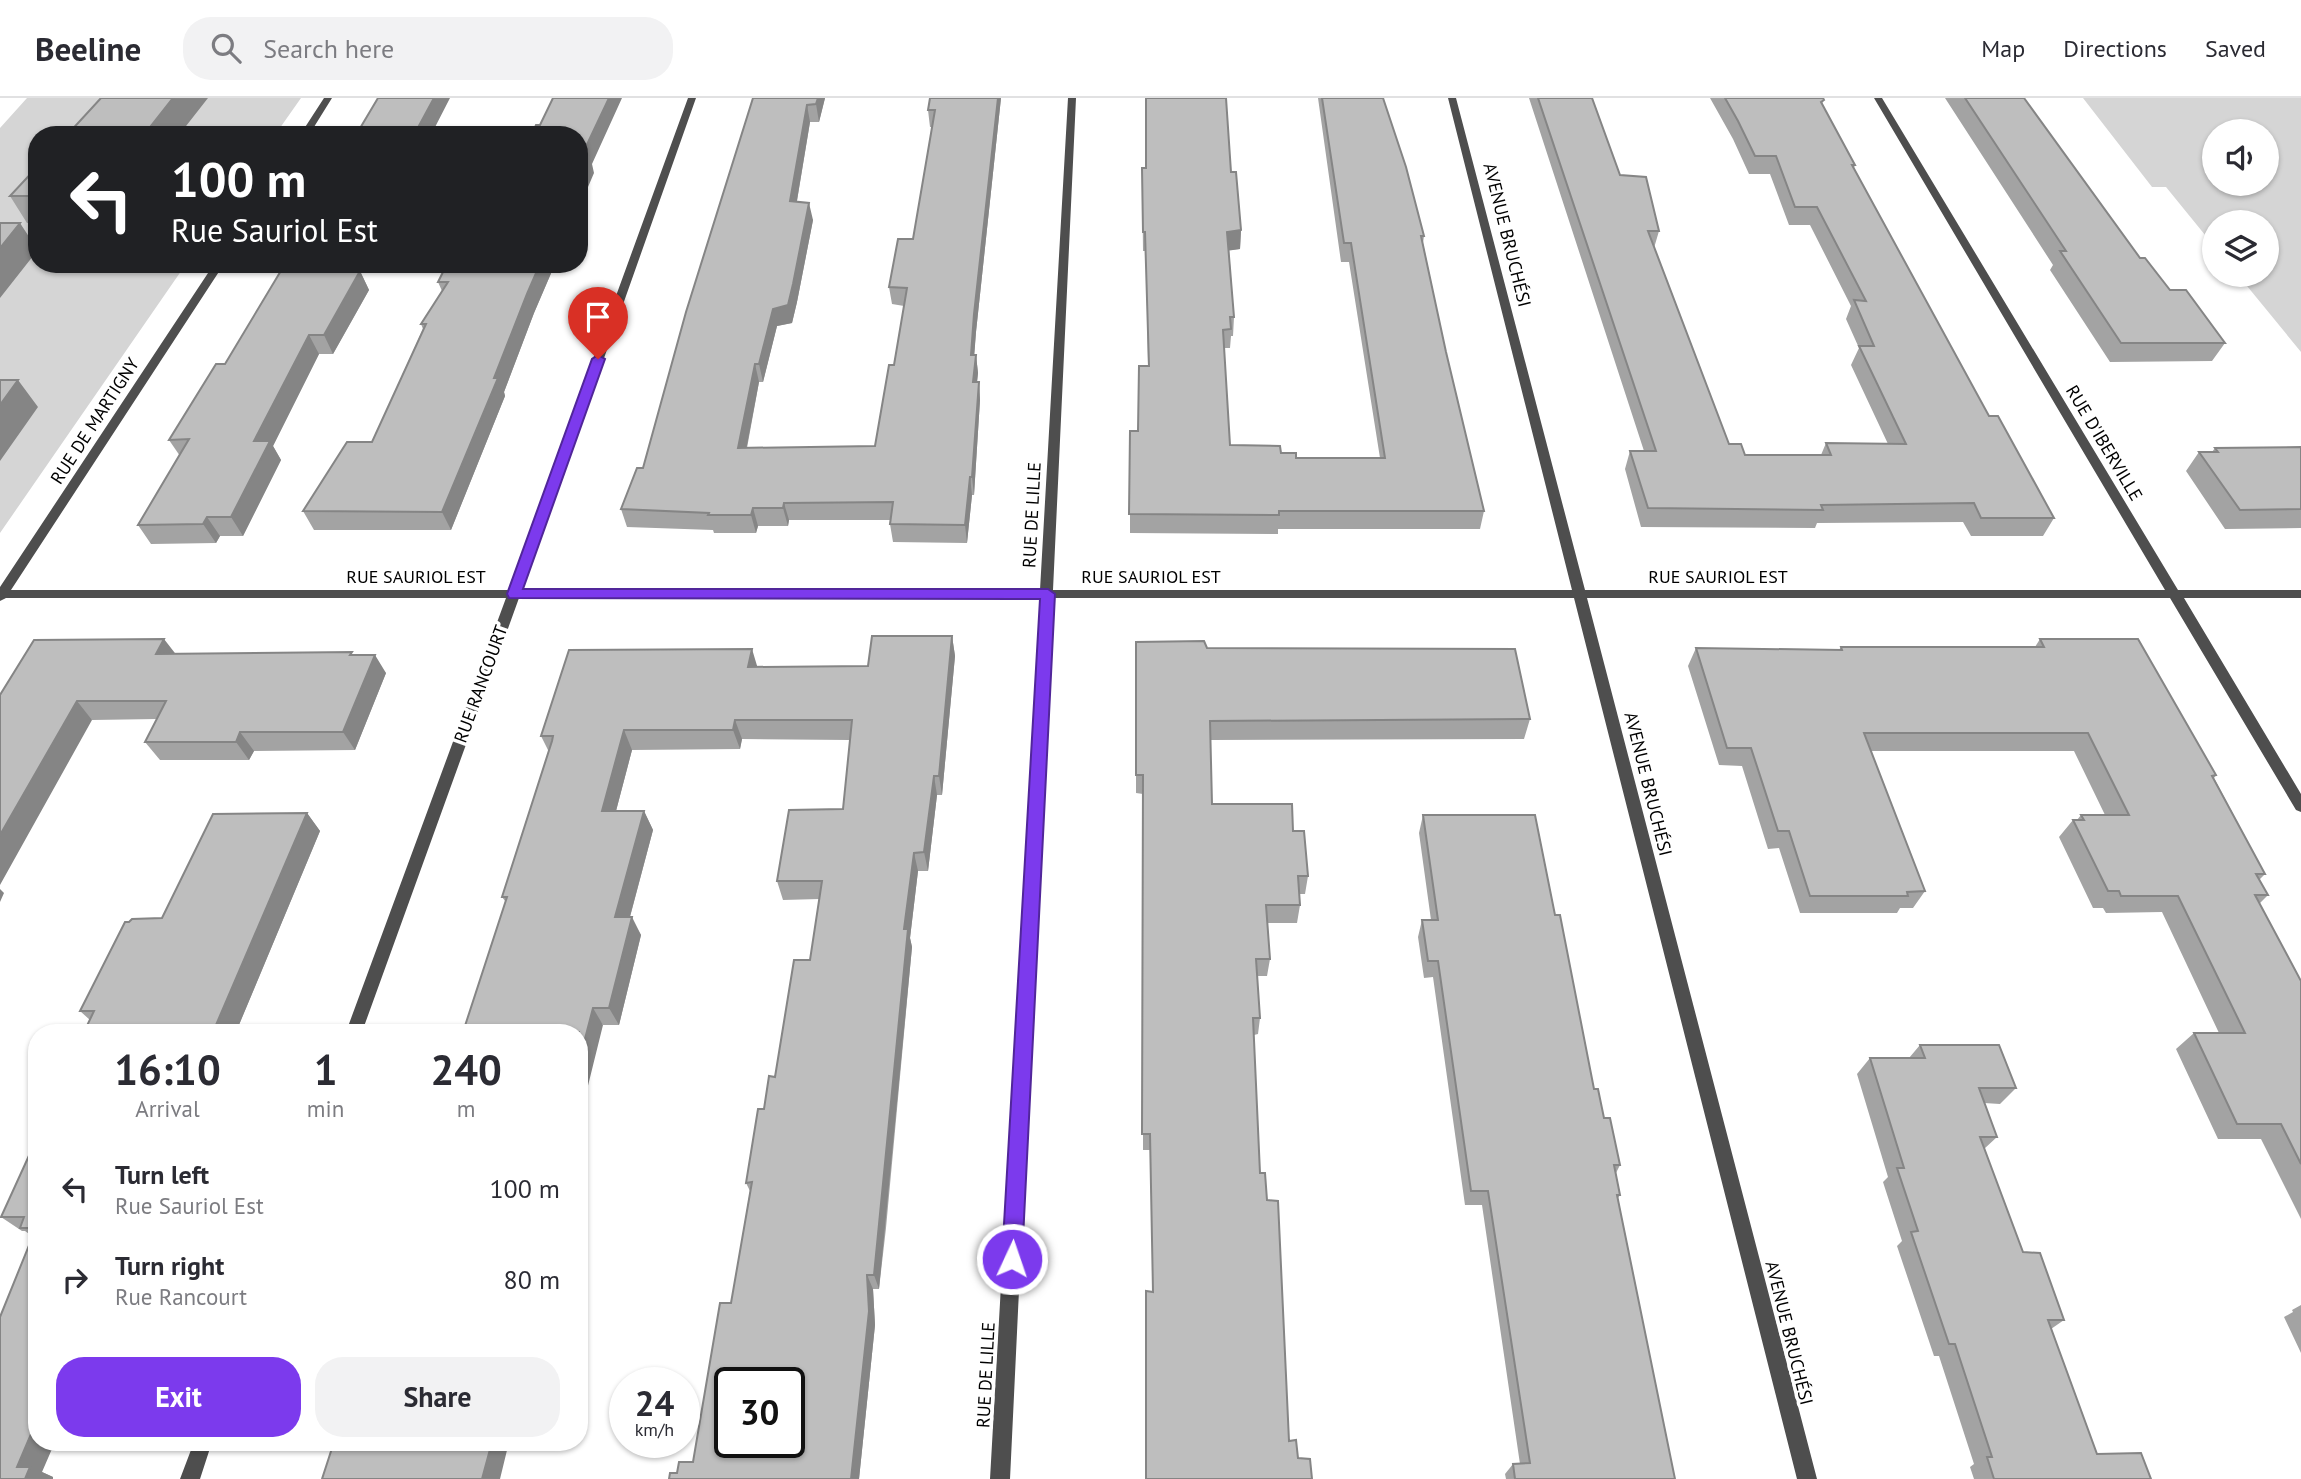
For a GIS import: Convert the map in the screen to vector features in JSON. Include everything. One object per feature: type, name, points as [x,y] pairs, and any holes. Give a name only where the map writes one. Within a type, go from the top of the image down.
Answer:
[{"type":"street","points":[[310,126],[328,98]]},
{"type":"street","name":"RUE RANCOURT","points":[[357,1024],[692,98]]},
{"type":"street","name":"RUE DE LILLE","points":[[1000,1479],[1072,98]]},
{"type":"street","name":"AVENUE BRUCHÉSI","points":[[1452,98],[1807,1479]]},
{"type":"street","name":"RUE D'IBERVILLE","points":[[1878,98],[2301,806]]},
{"type":"street","name":"RUE DE MARTIGNY","points":[[1,595],[213,273]]},
{"type":"street","name":"RUE SAURIOL EST","points":[[1,595],[2301,594]]},
{"type":"street","points":[[190,1479],[200,1451]]},
{"type":"shaded area","points":[[27,98],[301,98],[281,126],[28,126],[28,273],[180,273],[0,533],[0,128]]},
{"type":"shaded area","points":[[2083,98],[2301,98],[2301,352],[2248,287],[2279,287],[2279,210],[2202,210],[2202,231],[2166,187],[2152,187]]},
{"type":"building","points":[[101,98],[173,98],[151,126],[75,126]]},
{"type":"building","points":[[378,98],[434,98],[419,126],[361,126]]},
{"type":"building","points":[[553,98],[609,98],[588,142],[588,126],[536,126],[540,125]]},
{"type":"building","points":[[753,98],[818,98],[816,104],[807,105],[790,201],[809,203],[793,284],[788,305],[773,309],[759,364],[755,364],[738,448],[875,446],[889,365],[894,365],[907,288],[889,287],[898,239],[913,239],[935,110],[928,110],[930,98],[998,98],[974,314],[971,355],[976,355],[973,382],[979,382],[972,477],[965,525],[890,524],[893,502],[784,503],[783,508],[753,508],[751,515],[621,509],[637,468],[643,468],[686,312]]},
{"type":"building","points":[[1146,98],[1226,98],[1231,172],[1236,172],[1241,230],[1227,232],[1234,317],[1230,317],[1231,329],[1223,330],[1230,445],[1280,446],[1281,453],[1296,453],[1296,458],[1385,458],[1351,243],[1344,243],[1322,98],[1383,98],[1406,167],[1424,236],[1421,236],[1446,352],[1484,511],[1279,511],[1279,515],[1129,514],[1130,431],[1138,431],[1139,366],[1149,366],[1142,168],[1146,168]]},
{"type":"building","points":[[1538,98],[1592,98],[1620,175],[1646,177],[1659,231],[1648,231],[1729,444],[1741,444],[1745,455],[1831,455],[1826,443],[1906,444],[1859,346],[1874,346],[1854,300],[1866,301],[1817,207],[1795,207],[1776,156],[1755,156],[1725,98],[1823,98],[1821,102],[1855,165],[1852,165],[1989,416],[1998,416],[2054,518],[1981,518],[1974,503],[1821,505],[1823,510],[1648,508],[1630,451],[1656,451]]},
{"type":"building","points":[[1965,98],[2024,98],[2140,258],[2145,258],[2170,290],[2186,290],[2225,343],[2121,343],[2060,251],[2066,251]]},
{"type":"building","points":[[28,177],[28,196],[10,196]]},
{"type":"building","points":[[0,223],[20,223],[0,248]]},
{"type":"building","points":[[280,273],[359,273],[324,335],[309,335],[254,441],[270,441],[231,517],[207,517],[203,524],[138,525],[189,439],[169,440],[216,364],[225,364]]},
{"type":"building","points":[[442,273],[536,273],[494,378],[498,378],[442,512],[303,511],[347,442],[372,442],[426,324],[421,324],[448,282],[438,282]]},
{"type":"building","points":[[0,380],[18,380],[0,405]]},
{"type":"building","points":[[2301,447],[2301,509],[2240,510],[2199,452],[2218,452],[2215,448]]},
{"type":"building","points":[[872,636],[952,636],[939,776],[934,776],[924,852],[914,853],[904,929],[908,929],[874,1275],[867,1275],[869,1311],[851,1479],[669,1479],[670,1473],[677,1473],[679,1462],[693,1462],[694,1458],[700,1458],[700,1421],[720,1303],[731,1303],[752,1182],[746,1183],[758,1109],[764,1109],[769,1076],[775,1077],[794,960],[810,960],[822,881],[777,881],[789,810],[843,809],[852,720],[735,720],[733,730],[624,730],[602,811],[644,811],[615,917],[632,917],[609,1008],[593,1008],[588,1027],[588,1024],[466,1024],[507,897],[502,897],[552,741],[553,736],[541,736],[569,650],[752,649],[748,667],[868,666]]},
{"type":"building","points":[[164,639],[156,654],[352,652],[350,655],[375,655],[343,732],[240,732],[236,742],[145,742],[166,701],[77,701],[0,835],[0,695],[34,640]]},
{"type":"building","points":[[2040,639],[2138,639],[2216,775],[2212,776],[2265,874],[2256,874],[2268,895],[2255,895],[2301,981],[2301,1164],[2281,1124],[2237,1124],[2194,1033],[2245,1033],[2178,896],[2121,896],[2119,891],[2108,891],[2073,820],[2084,820],[2081,815],[2129,815],[2088,733],[1864,733],[1925,891],[1907,892],[1908,896],[1810,896],[1789,831],[1778,831],[1751,748],[1727,748],[1696,648],[1842,650],[1841,647],[2044,647]]},
{"type":"building","points":[[1204,641],[1207,648],[1515,649],[1530,719],[1210,721],[1212,804],[1292,804],[1293,831],[1304,831],[1308,876],[1298,876],[1300,905],[1266,905],[1270,959],[1256,959],[1260,1018],[1253,1018],[1260,1173],[1265,1173],[1267,1200],[1278,1201],[1289,1441],[1296,1440],[1298,1458],[1310,1459],[1312,1479],[1146,1479],[1146,1291],[1153,1292],[1150,1134],[1142,1134],[1143,775],[1136,775],[1136,642]]},
{"type":"building","points":[[307,813],[216,1024],[88,1024],[94,1011],[80,1011],[125,922],[132,919],[162,918],[213,814]]},
{"type":"building","points":[[1423,815],[1535,815],[1555,915],[1560,915],[1594,1089],[1598,1089],[1604,1118],[1610,1118],[1620,1165],[1614,1165],[1620,1195],[1617,1195],[1675,1479],[1515,1479],[1513,1464],[1530,1463],[1488,1191],[1471,1191],[1438,961],[1428,961],[1422,920],[1438,920]]},
{"type":"building","points":[[1920,1045],[1999,1045],[2016,1088],[1979,1088],[1997,1137],[1980,1137],[2023,1252],[2040,1253],[2064,1320],[2048,1320],[2097,1454],[2141,1453],[2151,1479],[1994,1479],[1987,1457],[1992,1457],[1955,1344],[1949,1344],[1911,1232],[1918,1231],[1897,1168],[1904,1168],[1870,1058],[1925,1058]]},
{"type":"building","points":[[28,1158],[28,1228],[20,1228],[24,1217],[1,1217]]},
{"type":"building","points":[[28,1248],[28,1441],[17,1467],[30,1467],[25,1479],[0,1479],[0,1317]]},
{"type":"building","points":[[331,1451],[490,1451],[482,1479],[322,1479]]},
{"type":"route","points":[[598,359],[514,594],[1048,594],[1012,1259]]}]
